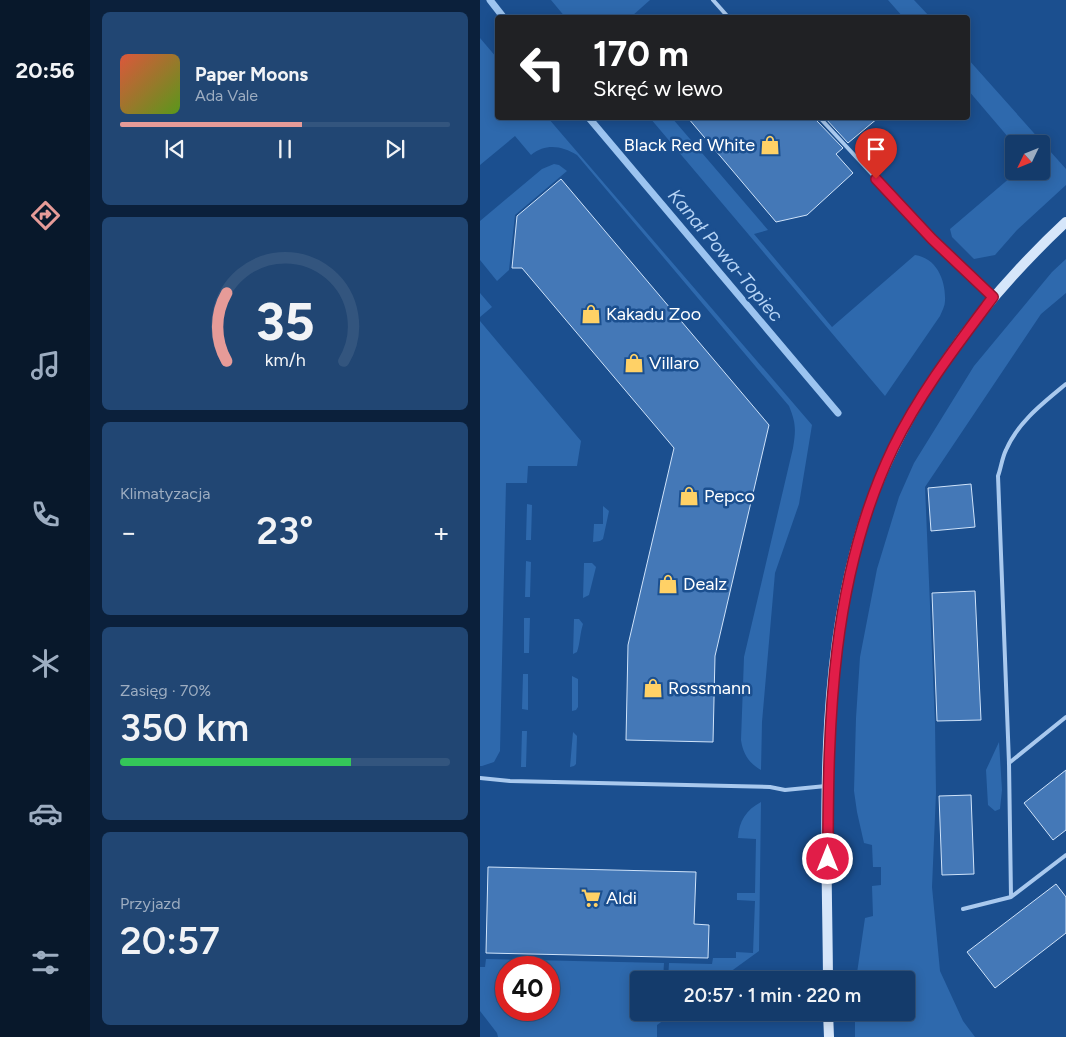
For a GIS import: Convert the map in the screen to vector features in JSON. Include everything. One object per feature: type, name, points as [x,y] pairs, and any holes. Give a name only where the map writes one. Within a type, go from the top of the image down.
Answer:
[{"type":"street","points":[[828,971],[828,753],[832,696],[837,648],[848,584],[867,514],[894,447],[907,423],[952,353],[993,297],[1066,222]]},
{"type":"street","points":[[828,1021],[829,1037]]},
{"type":"lane","points":[[713,0],[726,15]]},
{"type":"lane","points":[[822,120],[932,239],[993,297]]},
{"type":"lane","points":[[1011,897],[1009,763],[998,476],[1006,450],[1023,423],[1038,407],[1066,384]]},
{"type":"lane","points":[[1009,763],[1066,717]]},
{"type":"lane","points":[[480,778],[510,782],[770,787],[785,790],[828,786]]},
{"type":"lane","points":[[963,909],[1011,897],[1066,855]]},
{"type":"shaded area","points":[[551,0],[650,0],[633,15],[564,15]]},
{"type":"shaded area","points":[[888,0],[914,0],[928,15],[901,15]]},
{"type":"shaded area","points":[[480,38],[495,56],[495,120],[550,120],[812,425],[799,504],[775,573],[762,722],[761,770],[747,758],[741,740],[744,657],[793,448],[795,427],[789,406],[577,155],[560,148],[548,147],[531,155],[515,136],[480,165]]},
{"type":"shaded area","points":[[970,61],[1036,135],[1006,135],[970,92]]},
{"type":"shaded area","points":[[652,120],[674,120],[768,230],[754,234],[832,327],[915,255],[923,257],[934,266],[942,278],[945,293],[945,301],[940,316],[885,396]]},
{"type":"shaded area","points":[[1050,151],[1066,169],[1066,185],[1017,230],[995,255],[974,259],[952,237],[950,229],[1007,180],[1050,180]]},
{"type":"shaded area","points":[[554,164],[567,171],[515,215],[509,270],[497,281],[480,260],[480,221],[542,169]]},
{"type":"shaded area","points":[[1066,259],[1066,293],[1041,314],[925,487],[935,723],[936,793],[932,887],[940,971],[963,1021],[975,1037],[855,1037],[855,1021],[915,1021],[915,971],[857,971],[865,918],[873,916],[872,886],[881,885],[881,867],[873,867],[872,845],[864,843],[854,791],[860,657],[877,569],[899,497],[914,463],[974,366],[1052,272]]},
{"type":"shaded area","points":[[480,293],[492,307],[480,317]]},
{"type":"shaded area","points":[[480,321],[581,441],[577,466],[528,466],[527,483],[506,483],[500,751],[494,762],[482,766],[480,766]]},
{"type":"shaded area","points":[[527,504],[532,505],[531,540],[526,540]]},
{"type":"shaded area","points":[[603,506],[609,511],[603,539],[593,542],[594,524],[603,524]]},
{"type":"shaded area","points":[[526,561],[531,562],[530,597],[525,597]]},
{"type":"shaded area","points":[[584,563],[592,563],[596,567],[589,595],[583,598]]},
{"type":"shaded area","points":[[524,618],[530,618],[529,653],[524,653]]},
{"type":"shaded area","points":[[574,619],[579,619],[583,624],[577,652],[573,654]]},
{"type":"shaded area","points":[[523,674],[528,674],[528,710],[522,709]]},
{"type":"shaded area","points":[[572,676],[578,679],[578,707],[572,711]]},
{"type":"shaded area","points":[[522,731],[527,731],[526,767],[521,767]]},
{"type":"shaded area","points":[[573,732],[577,736],[576,764],[570,767]]},
{"type":"shaded area","points":[[999,742],[1002,790],[1000,809],[995,811],[988,805],[986,770]]},
{"type":"shaded area","points":[[761,802],[759,951],[731,971],[669,971],[669,963],[712,964],[713,958],[736,958],[736,952],[753,953],[755,901],[737,900],[737,893],[755,893],[756,839],[738,838],[742,821],[751,809]]},
{"type":"shaded area","points":[[486,959],[495,959],[495,1021],[560,1021],[560,961],[664,963],[664,971],[630,971],[630,1021],[663,1021],[657,1025],[657,1037],[498,1037],[480,1011],[480,967],[485,967]]},
{"type":"building","name":"Black Red White","points":[[690,120],[817,120],[843,148],[836,154],[853,173],[807,215],[776,222]]},
{"type":"building","points":[[827,120],[876,120],[848,143]]},
{"type":"building","points":[[561,179],[769,425],[715,656],[713,742],[626,740],[628,645],[674,448],[522,268],[512,268],[517,216]]},
{"type":"building","points":[[971,484],[975,527],[931,531],[928,488]]},
{"type":"building","points":[[975,591],[981,720],[937,721],[932,593]]},
{"type":"building","points":[[1066,770],[1066,830],[1053,840],[1024,803]]},
{"type":"building","points":[[971,795],[974,874],[942,875],[939,796]]},
{"type":"building","name":"Aldi","points":[[488,867],[696,872],[694,924],[709,925],[708,958],[486,953]]},
{"type":"building","points":[[1056,884],[1066,897],[1066,933],[995,988],[967,952]]},
{"type":"waterway","name":"Kanał Powa-Topiec","points":[[490,0],[502,15]]},
{"type":"waterway","name":"Kanał Powa-Topiec","points":[[591,120],[838,413]]},
{"type":"place","name":"Black Red White","points":[[770,145]]},
{"type":"place","name":"Kakadu Zoo","points":[[591,314]]},
{"type":"place","name":"Villaro","points":[[634,363]]},
{"type":"place","name":"Pepco","points":[[689,496]]},
{"type":"place","name":"Dealz","points":[[668,584]]},
{"type":"place","name":"Rossmann","points":[[653,688]]},
{"type":"place","name":"Aldi","points":[[591,898]]},
{"type":"route","points":[[828,859],[828,753],[832,696],[837,648],[848,584],[861,532],[880,478],[894,447],[930,386],[993,297],[932,239],[876,179]]}]
